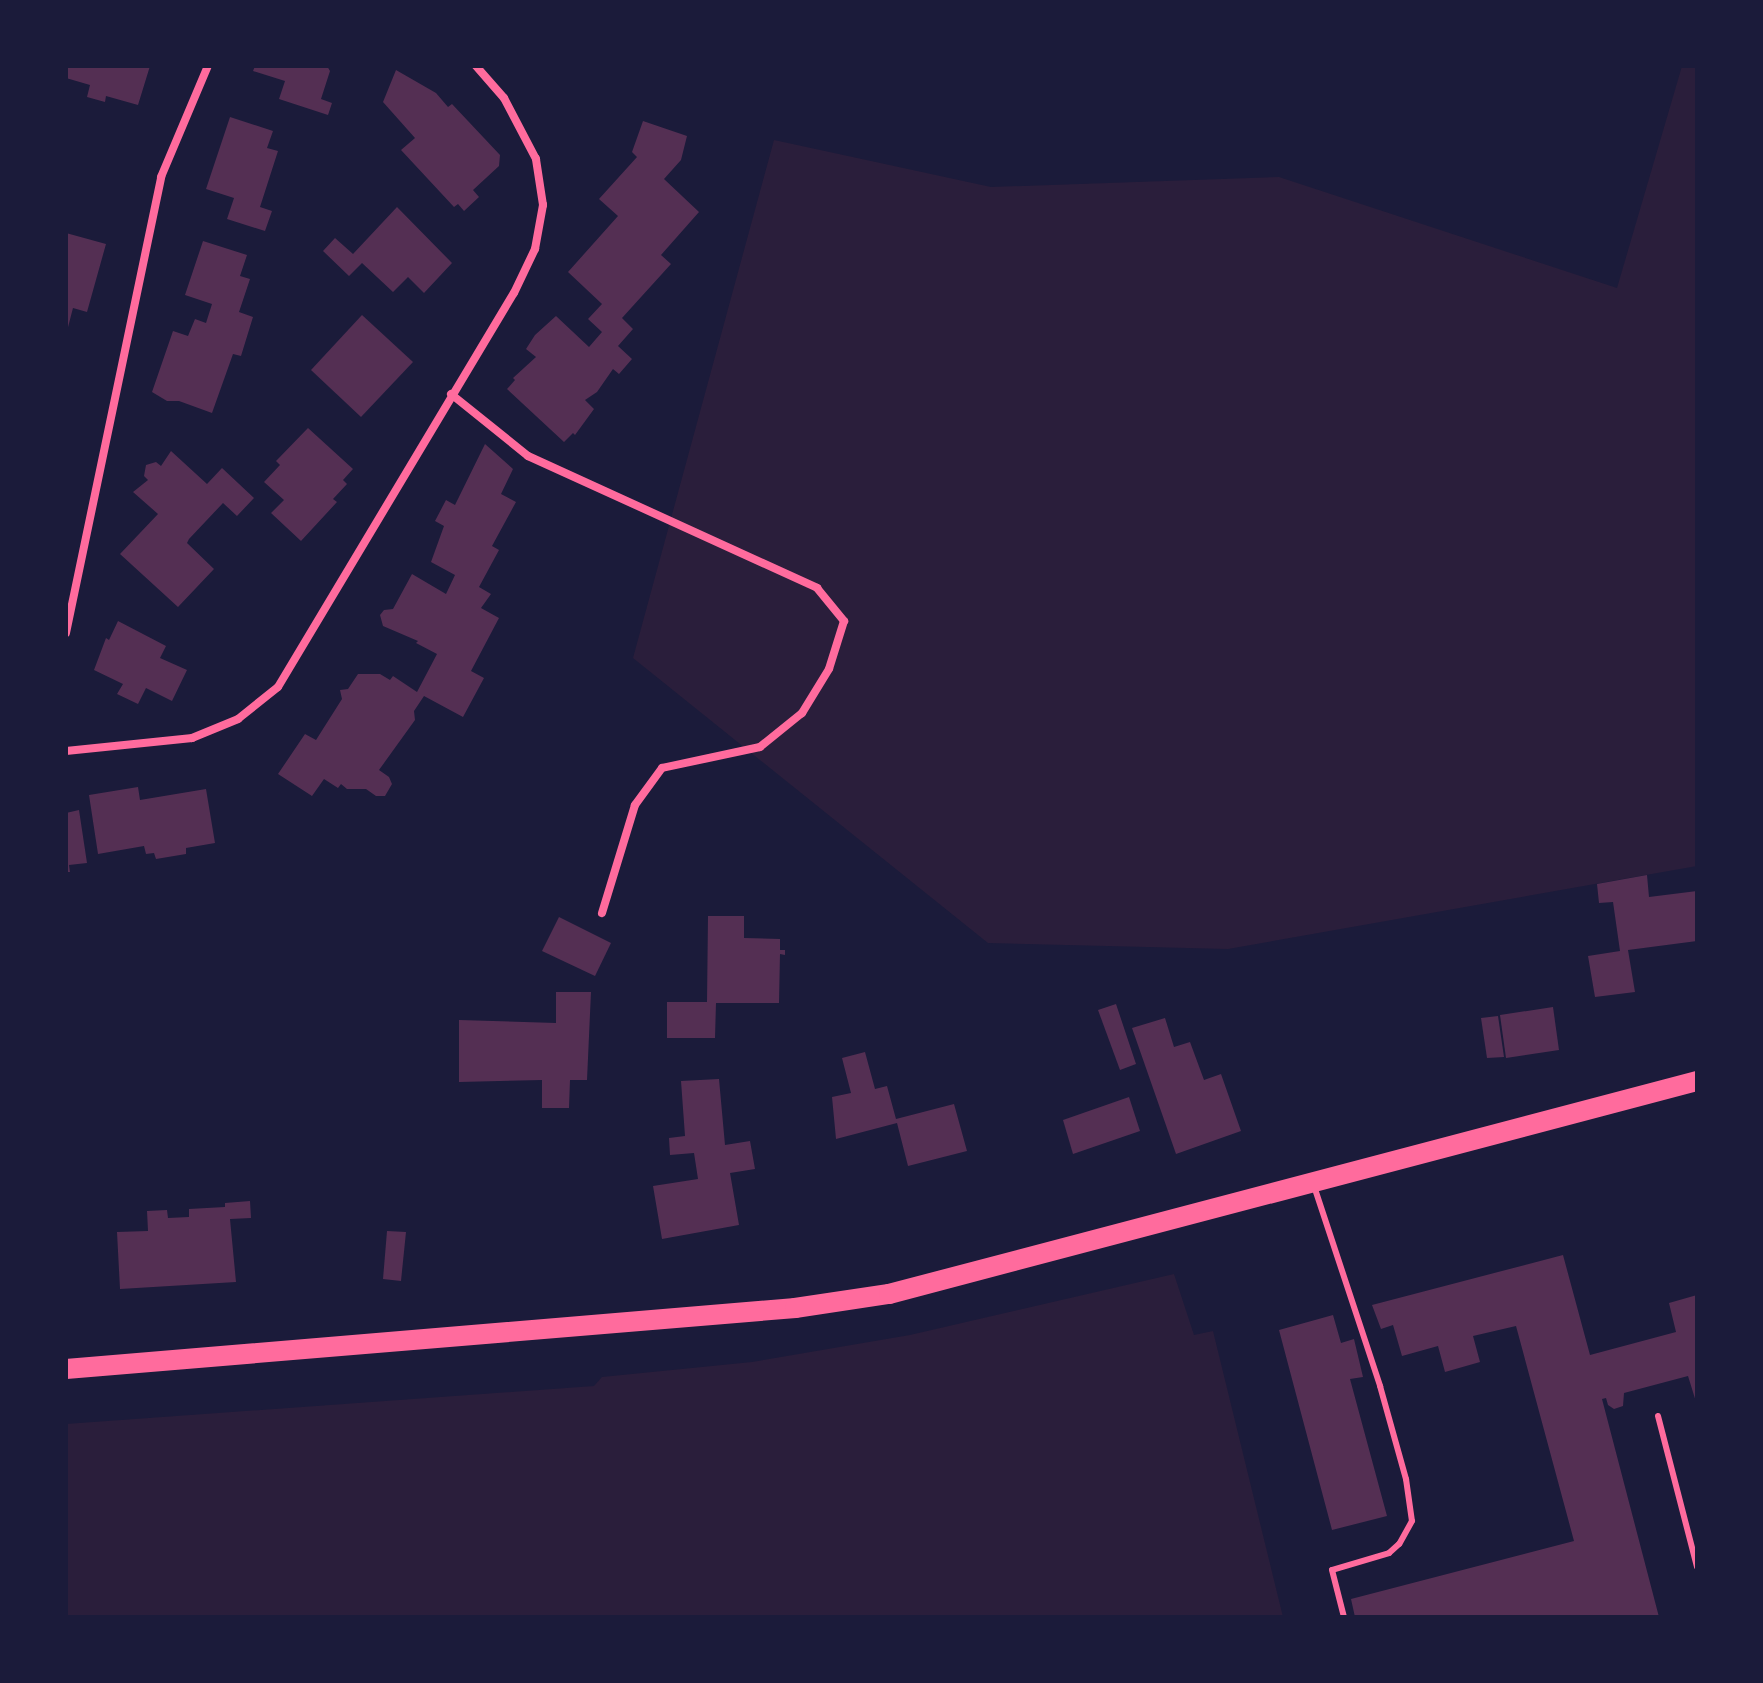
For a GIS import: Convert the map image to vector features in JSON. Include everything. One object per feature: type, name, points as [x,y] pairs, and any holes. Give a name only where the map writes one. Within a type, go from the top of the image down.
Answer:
[{"type":"main road","points":[[66,1369],[827,1304],[889,1294],[1697,1081]]},
{"type":"street","points":[[66,633],[161,177],[208,66]]},
{"type":"street","points":[[66,751],[192,738],[238,719],[278,687],[514,293],[535,249],[543,205],[536,159],[504,98],[476,66]]},
{"type":"street","points":[[451,394],[528,456],[817,588],[844,621],[829,669],[802,713],[760,747],[662,768],[635,805],[602,913]]},
{"type":"lane","points":[[1313,1182],[1384,1401],[1406,1479],[1412,1521],[1399,1544],[1389,1553],[1332,1570],[1344,1617]]},
{"type":"lane","points":[[1658,1416],[1697,1567]]},
{"type":"shaded area","points":[[1682,66],[1697,66],[1697,866],[1228,949],[988,943],[633,658],[774,140],[991,187],[1279,177],[1617,288]]},
{"type":"shaded area","points":[[1174,1274],[1194,1335],[1213,1331],[1283,1617],[66,1617],[66,1424],[594,1386],[602,1377],[752,1362],[910,1335]]},
{"type":"building","points":[[66,66],[150,66],[138,105],[106,96],[105,102],[87,97],[90,85],[66,78]]},
{"type":"building","points":[[255,66],[327,66],[330,71],[321,99],[332,103],[328,115],[279,99],[285,81],[253,71]]},
{"type":"building","points":[[396,70],[436,93],[448,107],[452,104],[500,155],[499,166],[473,190],[479,197],[464,211],[458,204],[454,207],[401,150],[415,138],[383,102]]},
{"type":"building","points":[[230,117],[273,131],[267,148],[278,151],[260,207],[272,211],[265,231],[227,219],[234,198],[206,189]]},
{"type":"building","points":[[643,121],[687,136],[681,160],[664,179],[699,212],[661,255],[671,264],[622,318],[633,329],[618,346],[632,359],[619,374],[613,369],[597,392],[585,400],[594,409],[575,435],[573,433],[564,442],[507,389],[515,380],[513,378],[536,357],[526,349],[535,335],[556,316],[589,347],[602,332],[588,319],[602,304],[568,272],[618,216],[599,199],[637,157],[632,152]]},
{"type":"building","points":[[397,207],[452,263],[424,293],[408,277],[393,292],[362,263],[349,276],[323,251],[335,238],[353,254]]},
{"type":"building","points":[[66,233],[106,244],[87,312],[73,308],[67,331]]},
{"type":"building","points":[[203,241],[247,255],[240,276],[250,279],[239,312],[253,317],[241,356],[233,354],[212,413],[179,401],[167,401],[152,392],[173,331],[188,336],[195,319],[206,323],[212,304],[185,295]]},
{"type":"building","points":[[362,315],[413,362],[361,417],[311,370]]},
{"type":"building","points":[[308,428],[353,469],[343,480],[347,484],[333,499],[337,502],[301,541],[271,513],[284,500],[264,482],[280,465],[276,461]]},
{"type":"building","points":[[485,444],[513,469],[501,494],[516,502],[492,546],[499,550],[479,587],[491,594],[481,608],[499,618],[471,671],[484,678],[463,717],[424,696],[414,711],[415,720],[379,770],[389,777],[392,784],[385,796],[376,796],[366,789],[347,789],[341,784],[338,788],[324,779],[312,796],[278,774],[305,734],[316,740],[342,699],[340,690],[348,689],[358,674],[380,674],[390,680],[393,676],[417,692],[437,654],[416,643],[418,641],[383,626],[380,615],[384,610],[393,609],[412,574],[446,594],[455,575],[431,562],[444,526],[435,521],[446,500],[455,505]]},
{"type":"building","points":[[171,451],[207,484],[222,468],[254,498],[237,516],[223,503],[189,539],[187,543],[214,569],[178,607],[120,554],[158,514],[133,492],[148,480],[144,476],[146,465],[156,462],[161,466]]},
{"type":"building","points":[[118,621],[166,646],[160,658],[187,670],[172,701],[146,688],[138,704],[117,694],[123,684],[94,670],[106,638],[109,640]]},
{"type":"building","points":[[138,787],[140,800],[206,789],[215,843],[186,848],[186,854],[156,859],[154,853],[146,854],[144,846],[98,854],[89,795]]},
{"type":"building","points":[[79,810],[87,863],[69,865],[70,872],[66,872],[66,813]]},
{"type":"building","points":[[1647,875],[1649,897],[1697,891],[1697,941],[1628,950],[1635,992],[1595,997],[1588,956],[1620,951],[1613,902],[1599,903],[1597,884]]},
{"type":"building","points":[[708,916],[744,916],[744,938],[780,939],[780,950],[785,950],[785,955],[780,954],[779,1003],[716,1003],[715,1038],[667,1038],[667,1002],[707,1002]]},
{"type":"building","points":[[559,917],[611,943],[595,976],[542,951]]},
{"type":"building","points":[[556,992],[591,992],[587,1080],[570,1080],[569,1108],[542,1108],[542,1080],[459,1082],[459,1020],[556,1023]]},
{"type":"building","points":[[1116,1004],[1136,1064],[1120,1070],[1098,1010]]},
{"type":"building","points":[[1553,1007],[1559,1050],[1506,1058],[1500,1015]]},
{"type":"building","points":[[1498,1016],[1504,1057],[1487,1058],[1481,1018]]},
{"type":"building","points":[[1165,1018],[1174,1047],[1190,1042],[1204,1080],[1221,1074],[1241,1131],[1176,1154],[1132,1028]]},
{"type":"building","points":[[865,1052],[875,1089],[887,1086],[896,1119],[954,1104],[967,1151],[908,1166],[897,1123],[836,1139],[832,1097],[851,1093],[842,1058]]},
{"type":"building","points":[[719,1079],[725,1145],[750,1141],[755,1169],[730,1173],[739,1225],[662,1239],[653,1186],[698,1179],[694,1153],[670,1155],[669,1138],[685,1136],[681,1081]]},
{"type":"building","points":[[1129,1097],[1140,1131],[1073,1154],[1063,1120]]},
{"type":"building","points":[[250,1201],[251,1218],[230,1219],[236,1282],[120,1289],[117,1232],[148,1231],[147,1211],[167,1210],[168,1218],[189,1217],[189,1209],[225,1207],[225,1203]]},
{"type":"building","points":[[387,1231],[406,1232],[401,1281],[383,1279]]},
{"type":"building","points":[[1563,1255],[1590,1355],[1676,1332],[1669,1303],[1697,1295],[1697,1405],[1688,1376],[1624,1393],[1623,1406],[1614,1409],[1608,1405],[1606,1398],[1602,1399],[1659,1617],[1355,1617],[1351,1599],[1574,1541],[1516,1326],[1473,1336],[1480,1362],[1445,1372],[1438,1346],[1402,1356],[1393,1325],[1381,1329],[1372,1305]]},
{"type":"building","points":[[1333,1315],[1341,1343],[1354,1339],[1363,1377],[1350,1379],[1387,1516],[1332,1530],[1279,1330]]}]
